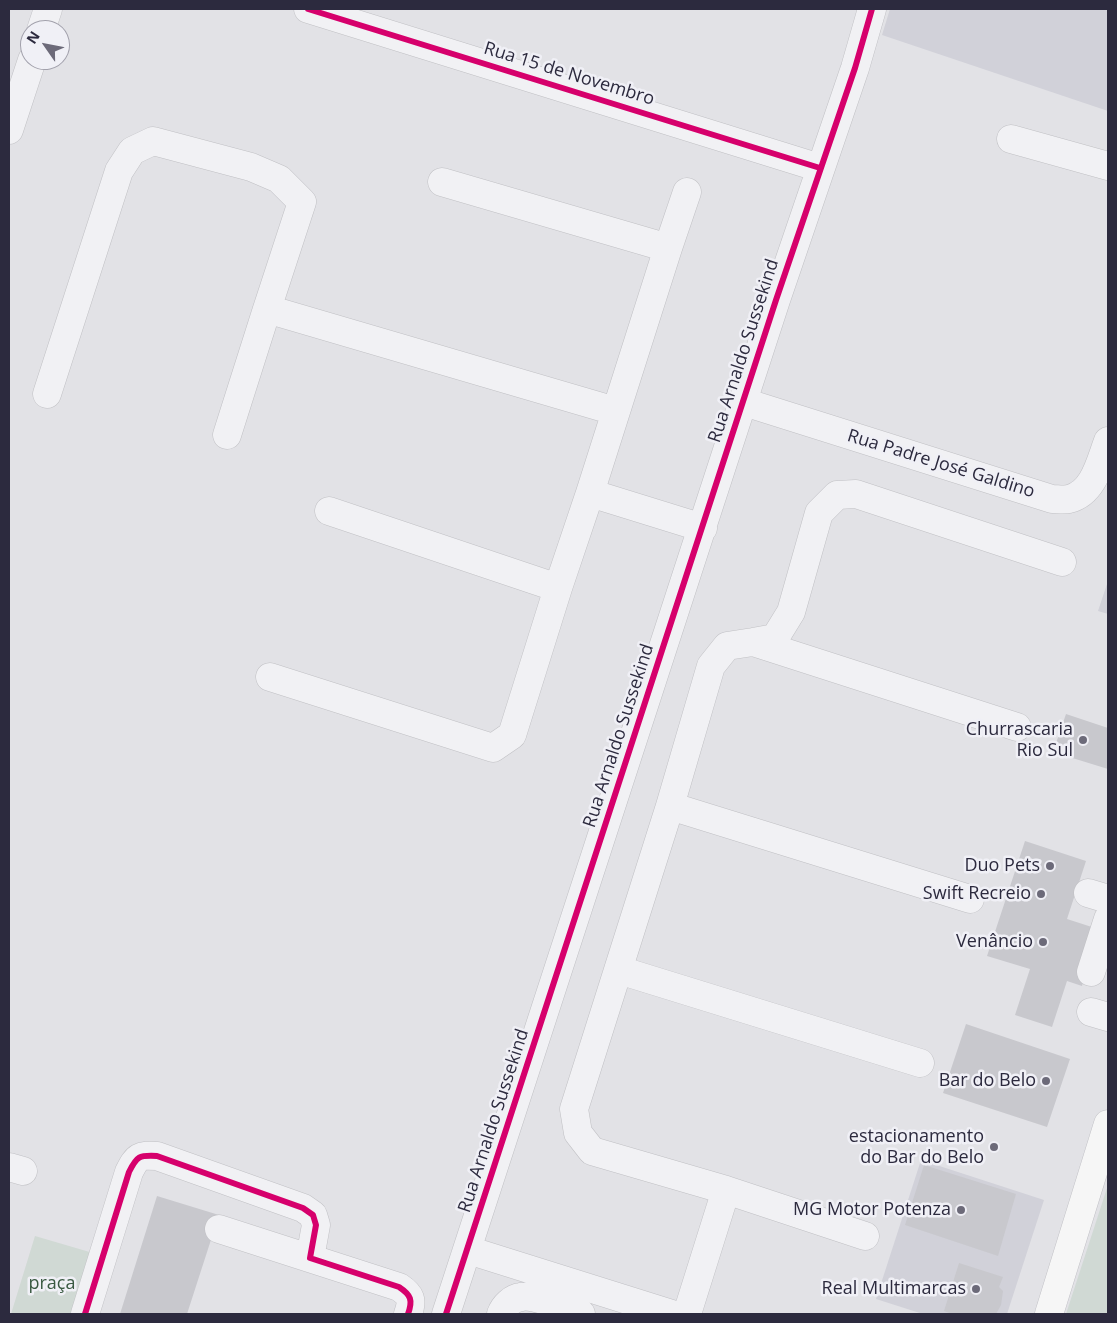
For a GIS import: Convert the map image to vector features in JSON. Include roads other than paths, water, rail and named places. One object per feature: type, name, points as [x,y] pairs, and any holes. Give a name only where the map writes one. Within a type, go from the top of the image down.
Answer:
[{"type":"main road","points":[[1049,1314],[1108,1124]]},
{"type":"street","name":"Rua 15 de Novembro","points":[[308,9],[820,168]]},
{"type":"street","name":"Rua Arnaldo Sussekind","points":[[446,1314],[872,9]]},
{"type":"street","points":[[9,130],[29,70]]},
{"type":"street","points":[[1011,139],[1108,166]]},
{"type":"street","points":[[47,394],[120,171],[132,151],[153,141],[251,167],[279,179],[302,202],[227,435]]},
{"type":"street","points":[[442,182],[668,248]]},
{"type":"street","points":[[270,677],[493,748],[512,735],[687,192]]},
{"type":"street","points":[[267,309],[615,411]]},
{"type":"street","name":"Rua Padre José Galdino","points":[[744,402],[1052,499],[1068,499],[1084,491],[1094,478],[1108,441]]},
{"type":"street","points":[[590,493],[703,528]]},
{"type":"street","points":[[865,1236],[726,1190],[592,1150],[578,1133],[574,1109],[619,970],[712,666],[727,646],[774,638],[791,612],[819,513],[837,495],[856,494],[1062,562]]},
{"type":"street","points":[[329,511],[558,588]]},
{"type":"street","points":[[752,642],[1017,727]]},
{"type":"street","points":[[670,806],[970,899]]},
{"type":"street","points":[[1091,972],[1108,919]]},
{"type":"street","points":[[619,970],[920,1063]]},
{"type":"street","points":[[85,1314],[129,1172],[135,1160],[144,1156],[156,1156],[303,1208],[313,1215],[316,1225],[310,1258]]},
{"type":"street","points":[[687,1314],[726,1190]]},
{"type":"street","points":[[219,1229],[399,1287],[407,1292],[411,1299],[408,1314]]},
{"type":"street","points":[[468,1250],[672,1314]]},
{"type":"street","points":[[501,1314],[510,1302],[520,1297],[531,1297],[581,1314]]},
{"type":"place","name":"Churrascaria Rio Sul","points":[[1083,740]]},
{"type":"place","name":"Duo Pets","points":[[1050,866]]},
{"type":"place","name":"Swift Recreio","points":[[1041,894]]},
{"type":"place","name":"Venâncio","points":[[1043,942]]},
{"type":"place","name":"Bar do Belo","points":[[1046,1081]]},
{"type":"place","name":"estacionamento do Bar do Belo","points":[[994,1147]]},
{"type":"place","name":"MG Motor Potenza","points":[[961,1210]]},
{"type":"place","name":"Real Multimarcas","points":[[976,1289]]},
{"type":"park label","name":"praça","points":[[52,1284]]}]
